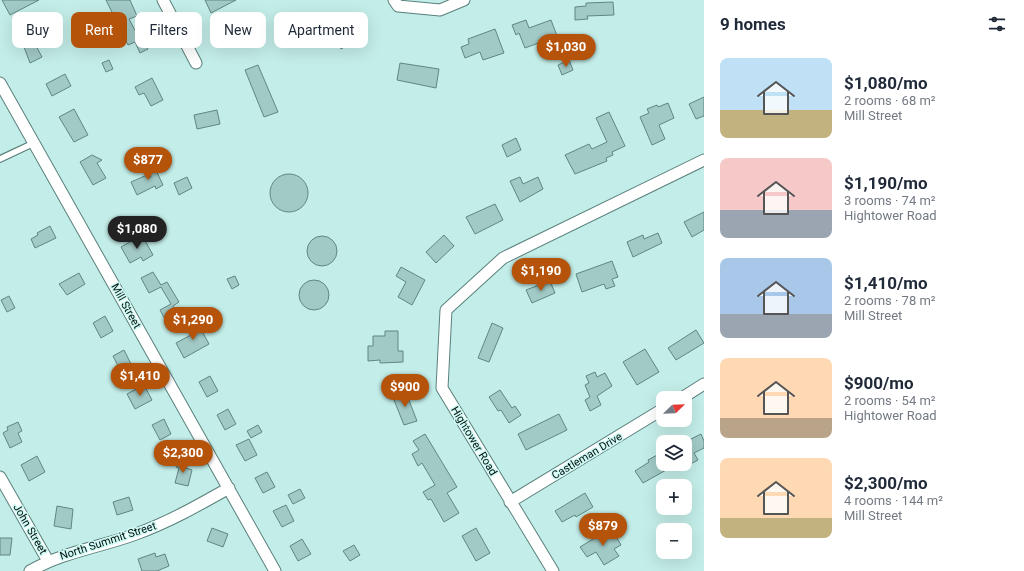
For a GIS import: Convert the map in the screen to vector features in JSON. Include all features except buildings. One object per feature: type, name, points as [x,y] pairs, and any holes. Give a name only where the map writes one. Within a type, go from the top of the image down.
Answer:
[{"type":"street","points":[[163,0],[196,63]]},
{"type":"street","points":[[394,0],[398,6],[440,10],[464,0]]},
{"type":"street","name":"Mill Street","points":[[0,83],[275,571]]},
{"type":"street","name":"Hightower Road","points":[[553,571],[442,388],[446,310],[503,258],[704,160]]},
{"type":"street","points":[[692,392],[704,384]]},
{"type":"street","name":"Castleman Drive","points":[[510,502],[656,413]]},
{"type":"street","name":"John Street","points":[[0,477],[48,561]]},
{"type":"street","name":"North Summit Street","points":[[30,571],[48,561],[136,534],[178,517],[229,488]]},
{"type":"lane","points":[[0,159],[34,143]]}]
